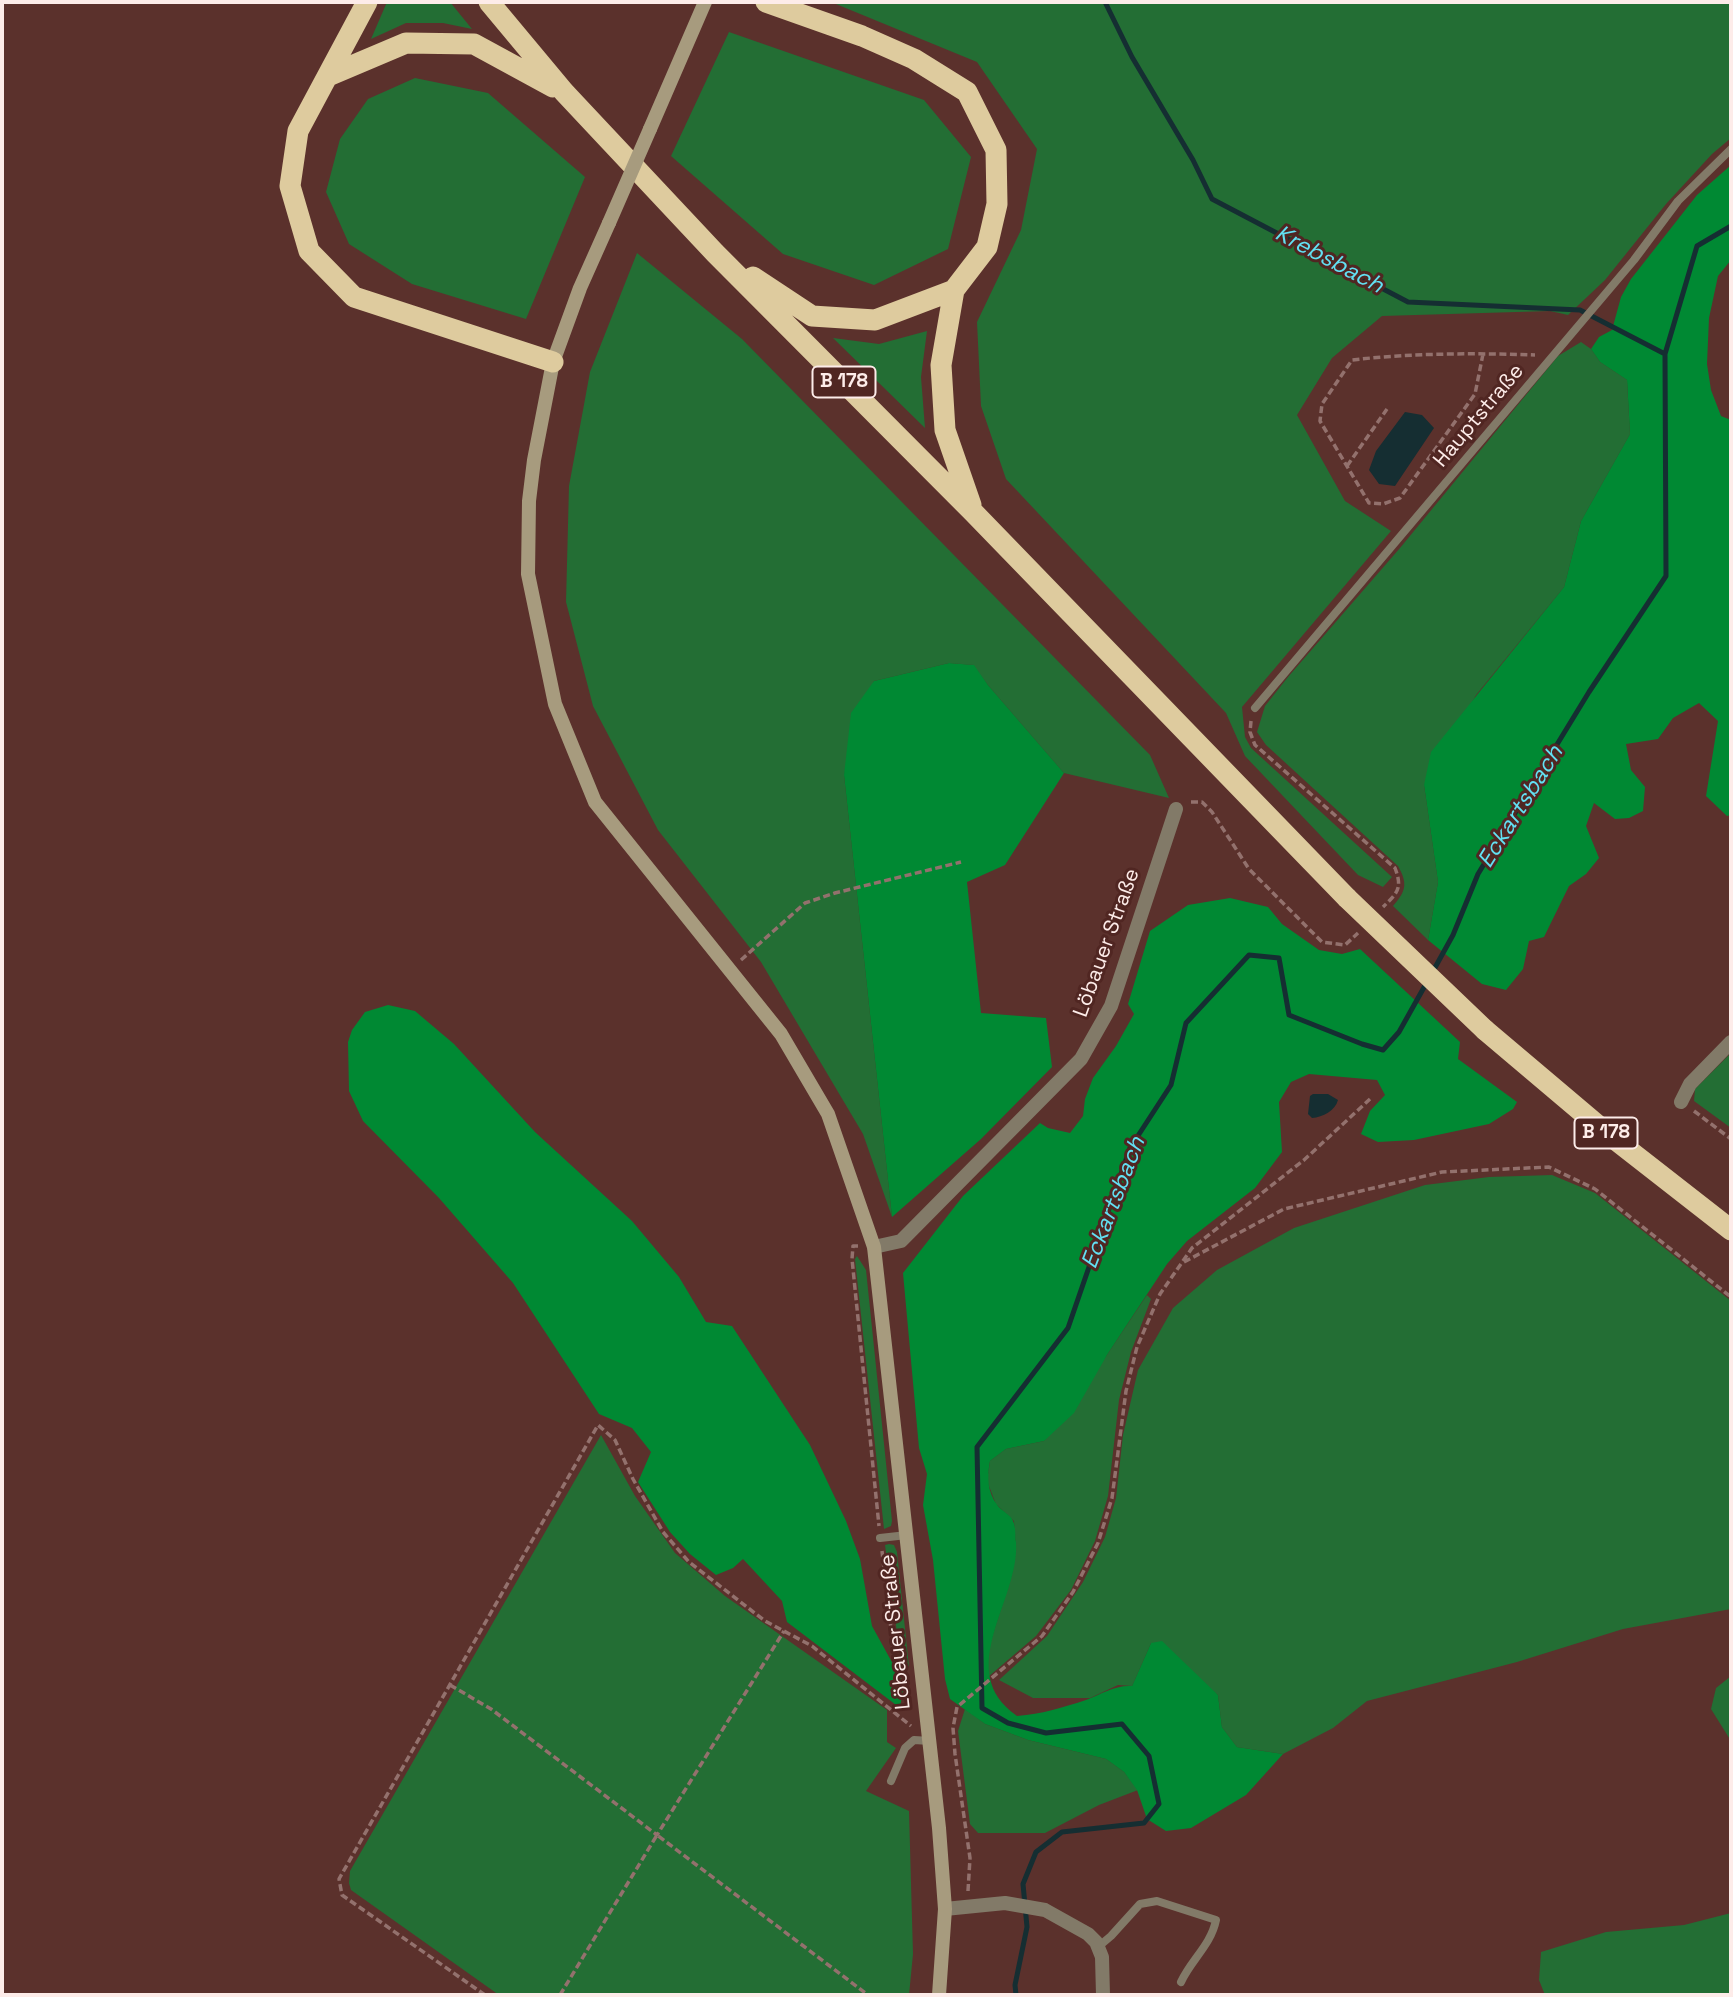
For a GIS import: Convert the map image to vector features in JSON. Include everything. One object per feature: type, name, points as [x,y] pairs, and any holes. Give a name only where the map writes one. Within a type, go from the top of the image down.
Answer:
[{"type":"highway","points":[[366,2],[298,131],[290,186],[309,251],[354,297],[553,362]]},
{"type":"highway","name":"B 178","points":[[489,2],[564,92],[715,253],[973,512],[1347,898],[1485,1030],[1608,1134],[1731,1230]]},
{"type":"highway","points":[[766,2],[904,54],[968,92],[996,150],[997,204],[987,247],[954,290],[942,365],[945,430],[973,512]]},
{"type":"highway","points":[[328,76],[406,43],[474,44],[564,92]]},
{"type":"highway","points":[[715,253],[812,316],[875,320],[954,290]]},
{"type":"main road","name":"Löbauer Straße","points":[[705,2],[580,288],[553,362],[532,474],[528,574],[555,704],[595,802],[780,1034],[828,1114],[874,1247],[930,1741],[945,1909],[939,1995]]},
{"type":"street","name":"Löbauer Straße","points":[[874,1247],[901,1241],[1081,1059],[1111,1006],[1176,809]]},
{"type":"street","points":[[1681,1102],[1690,1084],[1731,1042]]},
{"type":"street","points":[[945,1909],[1005,1903],[1045,1910],[1088,1934],[1098,1947],[1102,1957],[1103,1995]]},
{"type":"lane","name":"Hauptstraße","points":[[1255,708],[1597,304],[1678,201],[1731,149]]},
{"type":"lane","points":[[880,1538],[907,1535]]},
{"type":"lane","points":[[891,1781],[905,1748],[914,1740],[930,1741]]},
{"type":"lane","points":[[1098,1947],[1111,1937],[1132,1910],[1148,1901],[1157,1901],[1216,1920],[1205,1948],[1191,1962],[1181,1982]]},
{"type":"path","points":[[1483,354],[1475,394],[1401,498],[1383,504],[1369,503],[1320,421],[1322,404],[1352,360],[1483,354],[1552,356]]},
{"type":"path","points":[[1347,466],[1387,409]]},
{"type":"path","points":[[1255,708],[1250,732],[1255,745],[1395,868],[1400,880]]},
{"type":"path","points":[[1176,809],[1195,801],[1202,802],[1249,869],[1322,942],[1345,944],[1351,939]]},
{"type":"path","points":[[729,970],[805,903],[961,862]]},
{"type":"path","points":[[967,1907],[970,1858],[955,1754],[953,1728],[957,1707],[1042,1636],[1073,1592],[1098,1543],[1112,1498],[1126,1391],[1137,1347],[1160,1294],[1192,1248],[1304,1160],[1370,1099]]},
{"type":"path","points":[[1681,1102],[1731,1139]]},
{"type":"path","points":[[1181,1263],[1284,1209],[1442,1172],[1549,1167],[1595,1189],[1731,1297]]},
{"type":"path","points":[[874,1247],[853,1246],[852,1259],[893,1646],[898,1659],[906,1668]]},
{"type":"path","points":[[485,1995],[342,1895],[339,1879],[598,1425],[615,1440],[663,1532],[689,1562],[765,1620],[812,1646],[913,1727],[911,1715]]},
{"type":"path","points":[[560,1995],[784,1630]]},
{"type":"path","points":[[450,1685],[491,1709],[868,1995]]},
{"type":"green space","points":[[387,2],[450,2],[472,29],[443,23],[406,23],[371,39]]},
{"type":"green space","points":[[831,2],[1731,2],[1731,138],[1712,154],[1666,204],[1605,280],[1568,315],[1550,311],[1382,316],[1332,358],[1297,415],[1345,501],[1391,531],[1242,707],[1245,737],[1251,748],[1392,877],[1383,887],[1358,875],[1245,756],[1226,713],[1006,479],[981,406],[977,322],[1021,230],[1037,149],[977,62]]},
{"type":"green space","points":[[729,32],[924,100],[971,157],[948,249],[874,285],[783,254],[671,156]]},
{"type":"green space","points":[[415,78],[488,93],[585,177],[526,319],[412,284],[349,244],[326,192],[340,139],[368,99]]},
{"type":"green space","points":[[1731,165],[1731,260],[1718,276],[1709,318],[1707,364],[1711,390],[1721,416],[1731,420],[1731,815],[1727,816],[1706,796],[1718,721],[1699,703],[1673,718],[1658,739],[1626,744],[1631,770],[1645,787],[1643,811],[1629,818],[1615,819],[1594,803],[1586,826],[1599,858],[1586,874],[1569,886],[1544,937],[1529,941],[1523,969],[1506,990],[1482,984],[1428,940],[1438,882],[1424,785],[1431,752],[1564,587],[1581,521],[1630,434],[1627,380],[1600,362],[1591,349],[1599,337],[1612,330],[1621,297],[1631,279],[1697,195]]},
{"type":"green space","points":[[637,253],[742,339],[1150,755],[1169,798],[1064,773],[973,665],[949,663],[874,681],[844,775],[892,1217],[863,1134],[761,962],[658,830],[593,706],[566,602],[569,486],[590,372]]},
{"type":"green space","points":[[927,331],[921,377],[925,428],[833,338],[879,344]]},
{"type":"green space","points":[[1581,342],[1591,349],[1600,362],[1627,380],[1630,434],[1581,521],[1564,587],[1476,695],[1424,785],[1438,882],[1428,940],[1393,906],[1404,887],[1398,866],[1266,745],[1257,732],[1265,706],[1288,677],[1400,548],[1558,356]]},
{"type":"green space","points":[[949,663],[974,665],[1064,773],[1005,865],[967,882],[981,1013],[1046,1018],[1052,1067],[981,1139],[892,1217],[844,775],[851,713],[874,681]]},
{"type":"green space","points":[[1230,898],[1268,907],[1282,924],[1319,950],[1342,954],[1360,949],[1460,1042],[1458,1059],[1517,1102],[1513,1109],[1489,1124],[1414,1140],[1378,1142],[1361,1134],[1370,1111],[1385,1095],[1377,1080],[1309,1074],[1291,1082],[1279,1102],[1282,1152],[1255,1188],[1187,1241],[1167,1264],[1107,1355],[1074,1413],[1044,1441],[1006,1449],[990,1461],[990,1490],[994,1501],[1012,1519],[1016,1542],[1015,1565],[989,1656],[990,1678],[998,1698],[1017,1716],[1052,1710],[1114,1688],[1132,1686],[1151,1643],[1162,1641],[1218,1695],[1222,1727],[1237,1747],[1283,1754],[1246,1795],[1191,1828],[1166,1831],[1147,1819],[1137,1790],[1124,1772],[1106,1759],[1028,1740],[985,1724],[950,1699],[945,1679],[933,1560],[923,1505],[927,1474],[919,1448],[903,1273],[963,1196],[1040,1123],[1048,1128],[1070,1133],[1083,1116],[1085,1099],[1093,1078],[1116,1046],[1134,1014],[1128,1004],[1150,931],[1188,905]]},
{"type":"green space","points":[[388,1005],[415,1011],[454,1044],[535,1132],[632,1221],[679,1277],[706,1322],[732,1326],[810,1445],[846,1521],[860,1559],[872,1626],[904,1684],[900,1708],[787,1622],[782,1601],[743,1559],[733,1568],[716,1575],[690,1554],[670,1532],[638,1482],[651,1452],[632,1428],[599,1414],[513,1283],[439,1198],[363,1121],[349,1091],[348,1042],[352,1030],[365,1012]]},
{"type":"green space","points":[[1731,1053],[1731,1128],[1694,1101],[1695,1089]]},
{"type":"green space","points":[[1552,1175],[1595,1193],[1731,1301],[1731,1609],[1623,1629],[1517,1662],[1367,1701],[1333,1728],[1283,1754],[1237,1747],[1222,1727],[1218,1695],[1151,1643],[1132,1686],[1118,1685],[1090,1698],[1033,1698],[999,1680],[1047,1636],[1083,1582],[1105,1537],[1116,1498],[1123,1435],[1138,1370],[1173,1308],[1217,1270],[1294,1228],[1425,1185],[1489,1177]]},
{"type":"green space","points":[[857,1256],[866,1270],[892,1521],[891,1526],[884,1529],[855,1259]]},
{"type":"green space","points":[[1147,1295],[1151,1299],[1131,1352],[1119,1400],[1108,1496],[1095,1541],[1071,1590],[1036,1636],[988,1677],[988,1650],[1012,1574],[1016,1547],[1014,1521],[996,1504],[987,1481],[990,1461],[1006,1449],[1044,1441]]},
{"type":"green space","points":[[601,1435],[635,1496],[675,1553],[725,1596],[887,1710],[887,1742],[896,1748],[866,1791],[909,1811],[913,1954],[909,1995],[499,1995],[351,1890],[350,1871]]},
{"type":"green space","points":[[885,1545],[894,1545],[897,1552],[909,1667],[900,1655]]},
{"type":"green space","points":[[1731,1676],[1731,1741],[1711,1709],[1716,1688]]},
{"type":"green space","points":[[965,1709],[985,1724],[1028,1740],[1106,1759],[1124,1772],[1138,1790],[1099,1805],[1045,1833],[978,1833],[970,1824],[958,1731]]},
{"type":"green space","points":[[1731,1913],[1731,1995],[1545,1995],[1539,1980],[1541,1952],[1606,1932],[1684,1925]]},
{"type":"water","points":[[1405,412],[1422,415],[1434,428],[1395,486],[1379,484],[1369,470],[1376,451]]},
{"type":"water","points":[[1328,1094],[1338,1100],[1328,1113],[1312,1118],[1308,1114],[1310,1096]]},
{"type":"waterway","name":"Krebsbach","points":[[1105,2],[1132,57],[1193,160],[1212,199],[1408,302],[1580,310],[1665,354]]},
{"type":"waterway","name":"Eckartsbach","points":[[1432,973],[1453,935],[1478,874],[1589,692],[1666,576],[1665,354],[1697,246],[1731,226]]},
{"type":"waterway","name":"Eckartsbach","points":[[1016,1995],[1015,1985],[1027,1927],[1023,1884],[1036,1852],[1062,1832],[1144,1823],[1159,1804],[1149,1756],[1122,1724],[1046,1733],[1008,1723],[982,1708],[977,1447],[1068,1328],[1130,1148],[1171,1085],[1186,1023],[1249,955],[1279,958],[1289,1015],[1383,1050],[1399,1032],[1427,982]]}]
